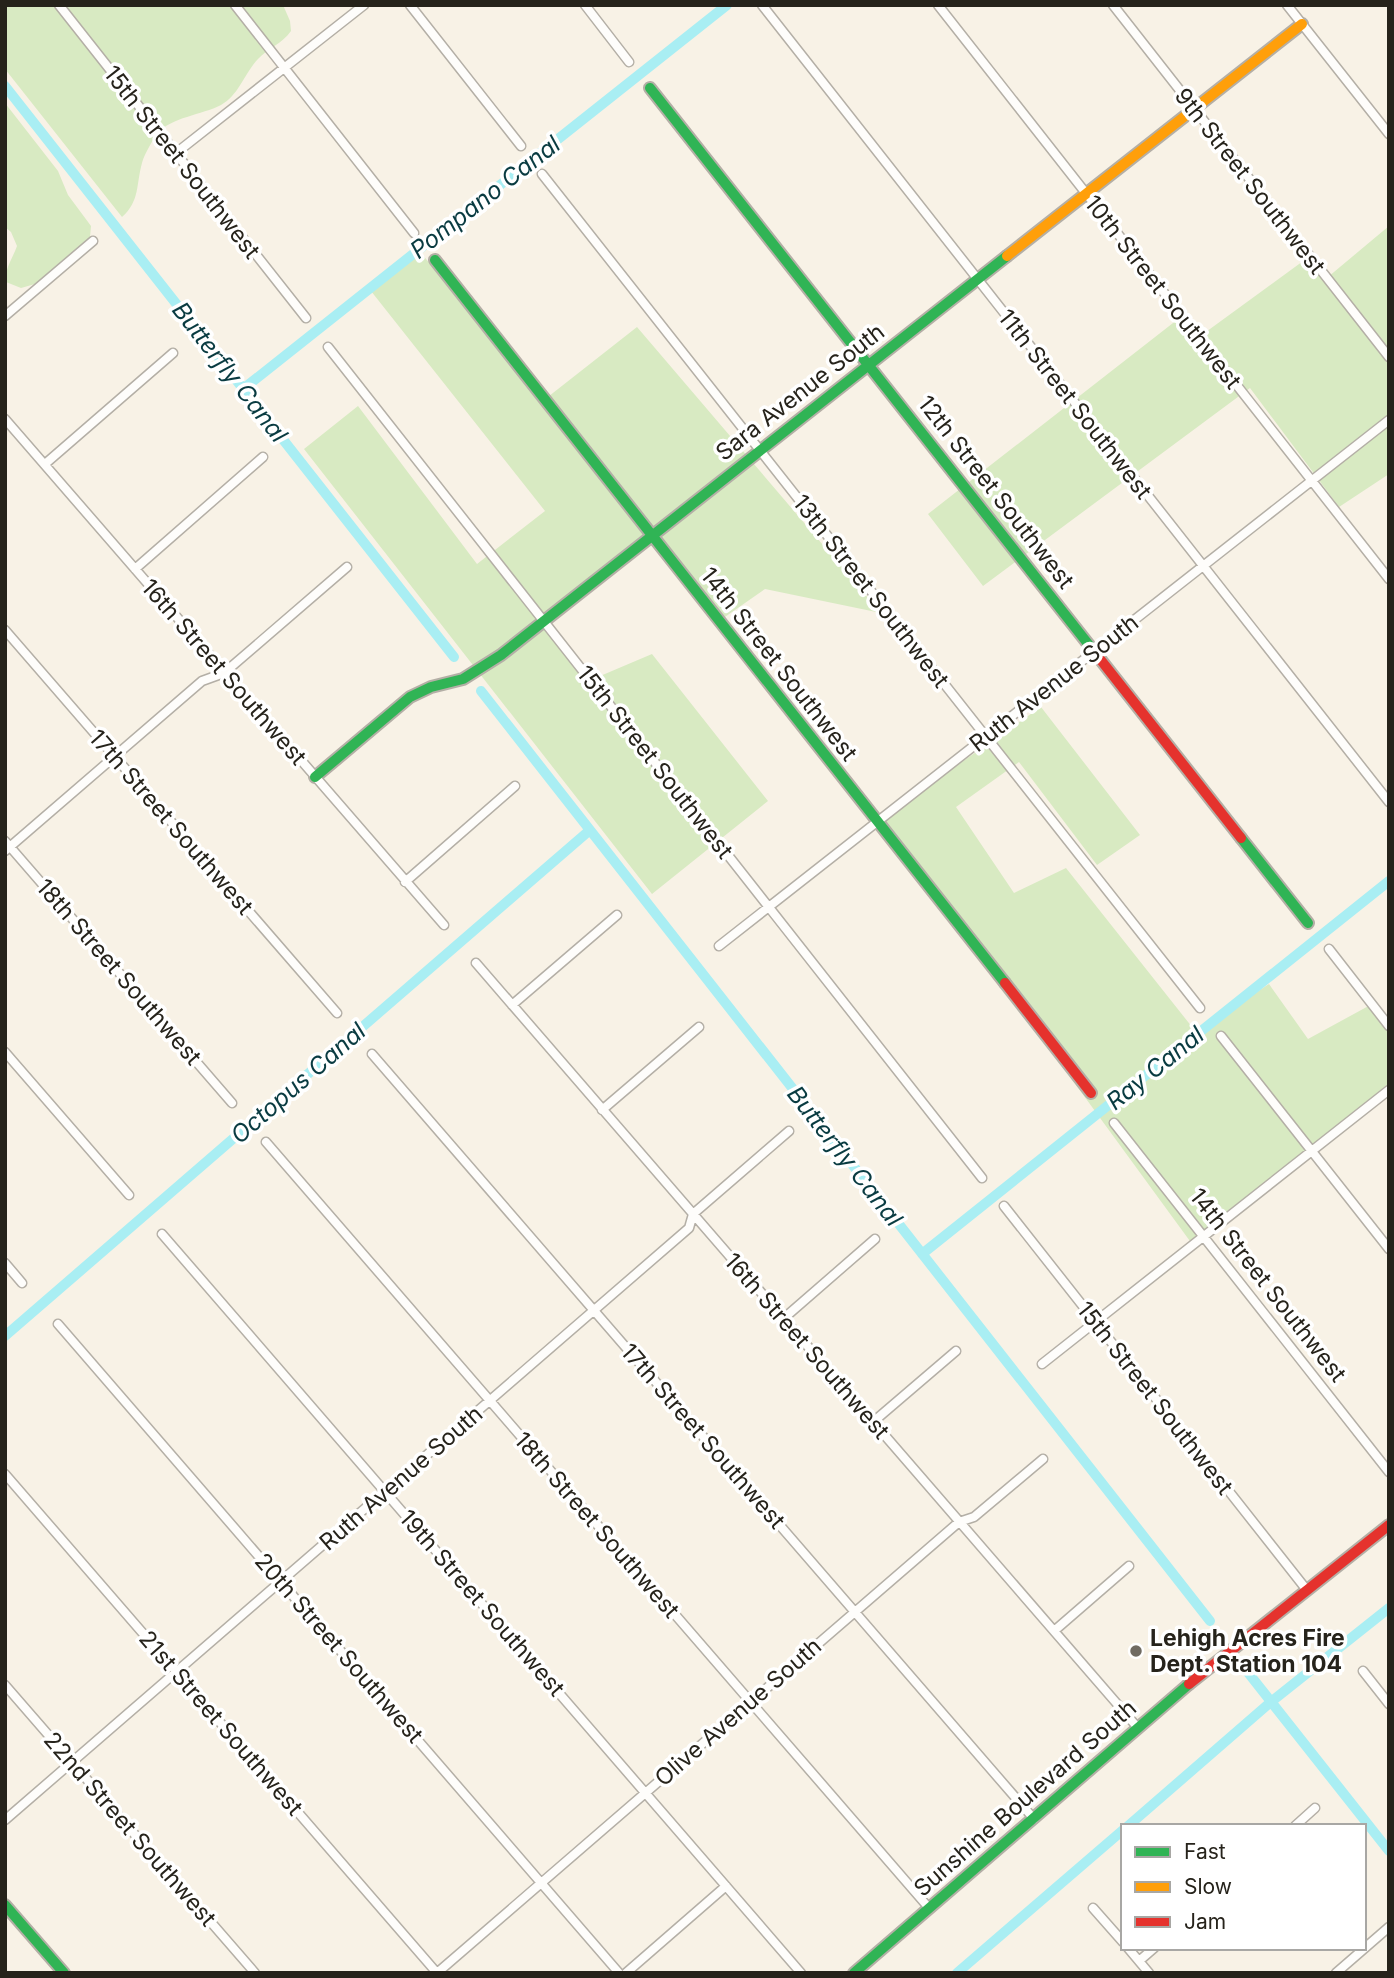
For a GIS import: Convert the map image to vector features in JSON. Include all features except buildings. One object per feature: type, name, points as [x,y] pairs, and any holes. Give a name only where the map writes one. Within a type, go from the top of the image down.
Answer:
[{"type":"street","name":"15th Street Southwest","points":[[59,5],[306,318]]},
{"type":"street","points":[[235,5],[414,233]]},
{"type":"street","points":[[176,153],[364,5]]},
{"type":"street","points":[[410,5],[521,146]]},
{"type":"street","points":[[586,5],[629,62]]},
{"type":"street","name":"11th Street Southwest","points":[[762,5],[1389,802]]},
{"type":"street","name":"10th Street Southwest","points":[[938,5],[1389,579]]},
{"type":"street","name":"9th Street Southwest","points":[[1113,5],[1389,356]]},
{"type":"street","points":[[1287,5],[1389,134]]},
{"type":"street","name":"Sara Avenue South","points":[[315,777],[410,697],[431,687],[473,674],[501,655],[1302,24]]},
{"type":"street","name":"12th Street Southwest","points":[[650,88],[1308,923]]},
{"type":"street","name":"13th Street Southwest","points":[[542,174],[1200,1008]]},
{"type":"street","points":[[5,316],[93,241]]},
{"type":"street","name":"14th Street Southwest","points":[[435,260],[1091,1093]]},
{"type":"street","name":"15th Street Southwest","points":[[328,347],[982,1178]]},
{"type":"street","points":[[44,464],[173,353]]},
{"type":"street","name":"16th Street Southwest","points":[[5,419],[443,925]]},
{"type":"street","name":"Ruth Avenue South","points":[[719,946],[1389,420]]},
{"type":"street","points":[[135,569],[263,457]]},
{"type":"street","points":[[7,846],[202,681],[224,673],[347,567]]},
{"type":"street","name":"17th Street Southwest","points":[[5,630],[337,1013]]},
{"type":"street","points":[[405,881],[514,786]]},
{"type":"street","name":"18th Street Southwest","points":[[7,846],[232,1103]]},
{"type":"street","points":[[512,1005],[617,915]]},
{"type":"street","points":[[1328,949],[1389,1027]]},
{"type":"street","name":"16th Street Southwest","points":[[476,963],[1138,1728]]},
{"type":"street","points":[[602,1110],[699,1027]]},
{"type":"street","points":[[1221,1036],[1389,1249]]},
{"type":"street","points":[[5,1052],[129,1195]]},
{"type":"street","name":"17th Street Southwest","points":[[372,1054],[1034,1819]]},
{"type":"street","points":[[1042,1364],[1389,1090]]},
{"type":"street","name":"14th Street Southwest","points":[[1114,1123],[1389,1472]]},
{"type":"street","name":"Ruth Avenue South","points":[[5,1819],[689,1228],[693,1214],[789,1131]]},
{"type":"street","name":"18th Street Southwest","points":[[266,1142],[929,1908]]},
{"type":"street","name":"15th Street Southwest","points":[[1004,1206],[1306,1590]]},
{"type":"street","name":"19th Street Southwest","points":[[162,1234],[801,1973]]},
{"type":"street","points":[[783,1319],[875,1239]]},
{"type":"street","points":[[5,1263],[23,1283]]},
{"type":"street","name":"20th Street Southwest","points":[[58,1324],[620,1973]]},
{"type":"street","points":[[873,1422],[956,1352]]},
{"type":"street","name":"Olive Avenue South","points":[[437,1973],[854,1611],[959,1522],[974,1517],[1042,1459]]},
{"type":"street","name":"21st Street Southwest","points":[[5,1474],[437,1973]]},
{"type":"street","name":"Sunshine Boulevard South","points":[[855,1973],[1221,1657],[1389,1525]]},
{"type":"street","points":[[1054,1631],[1129,1566]]},
{"type":"street","points":[[1363,1671],[1389,1704]]},
{"type":"street","name":"22nd Street Southwest","points":[[5,1685],[255,1973]]},
{"type":"street","points":[[1296,1824],[1315,1808]]},
{"type":"street","points":[[626,1973],[726,1886]]},
{"type":"street","points":[[5,1905],[64,1973]]},
{"type":"street","points":[[1093,1908],[1121,1940]]},
{"type":"street","points":[[1366,1947],[1389,1927]]},
{"type":"street","points":[[1130,1950],[1149,1973]]},
{"type":"street","points":[[1139,1961],[1152,1950]]},
{"type":"street","points":[[1336,1973],[1362,1950]]},
{"type":"green space","points":[[5,5],[283,5],[291,31],[258,59],[227,101],[170,124],[157,134],[143,160],[135,198],[122,217],[5,69]]},
{"type":"green space","points":[[5,103],[58,171],[68,195],[91,226],[90,237],[81,249],[35,284],[21,288],[6,282],[8,268],[17,246],[11,232],[5,227]]},
{"type":"green space","points":[[1389,226],[1389,474],[1339,507],[1250,388],[983,586],[928,514],[1182,316],[1199,337],[1310,256],[1328,277]]},
{"type":"green space","points":[[416,247],[544,400],[637,327],[881,613],[765,589],[722,619],[657,538],[545,627],[586,682],[652,654],[768,801],[652,894],[304,449],[358,406],[477,564],[545,511],[367,286]]},
{"type":"green space","points":[[1041,707],[1140,835],[1097,865],[1019,762],[956,807],[1014,893],[1066,868],[1196,1032],[1269,984],[1308,1039],[1374,1003],[1389,1021],[1389,1083],[1195,1248],[881,818]]},
{"type":"waterway","name":"Pompano Canal","points":[[243,389],[727,5]]},
{"type":"waterway","name":"Butterfly Canal","points":[[5,86],[454,657]]},
{"type":"waterway","name":"Butterfly Canal","points":[[481,691],[1210,1621]]},
{"type":"waterway","name":"Octopus Canal","points":[[5,1336],[590,830]]},
{"type":"waterway","name":"Ray Canal","points":[[922,1254],[1389,881]]},
{"type":"waterway","points":[[1130,1824],[1272,1701],[1389,1608]]},
{"type":"waterway","name":"Butterfly Canal","points":[[1246,1670],[1389,1851]]},
{"type":"waterway","points":[[957,1973],[1121,1832]]},
{"type":"traffic: fast","points":[[650,88],[1100,659]]},
{"type":"traffic: fast","points":[[315,777],[410,697],[431,687],[463,679],[501,655],[1007,256]]},
{"type":"traffic: fast","points":[[435,260],[1005,983]]},
{"type":"traffic: fast","points":[[1241,838],[1308,923]]},
{"type":"traffic: fast","points":[[854,1973],[1189,1684]]},
{"type":"traffic: fast","points":[[5,1905],[64,1973]]},
{"type":"traffic: slow","points":[[1007,256],[1302,24]]},
{"type":"traffic: jam","points":[[1100,659],[1241,838]]},
{"type":"traffic: jam","points":[[1005,983],[1091,1093]]},
{"type":"traffic: jam","points":[[1189,1684],[1389,1525]]},
{"type":"place","name":"Lehigh Acres Fire Dept. Station 104","points":[[1136,1651]]}]
